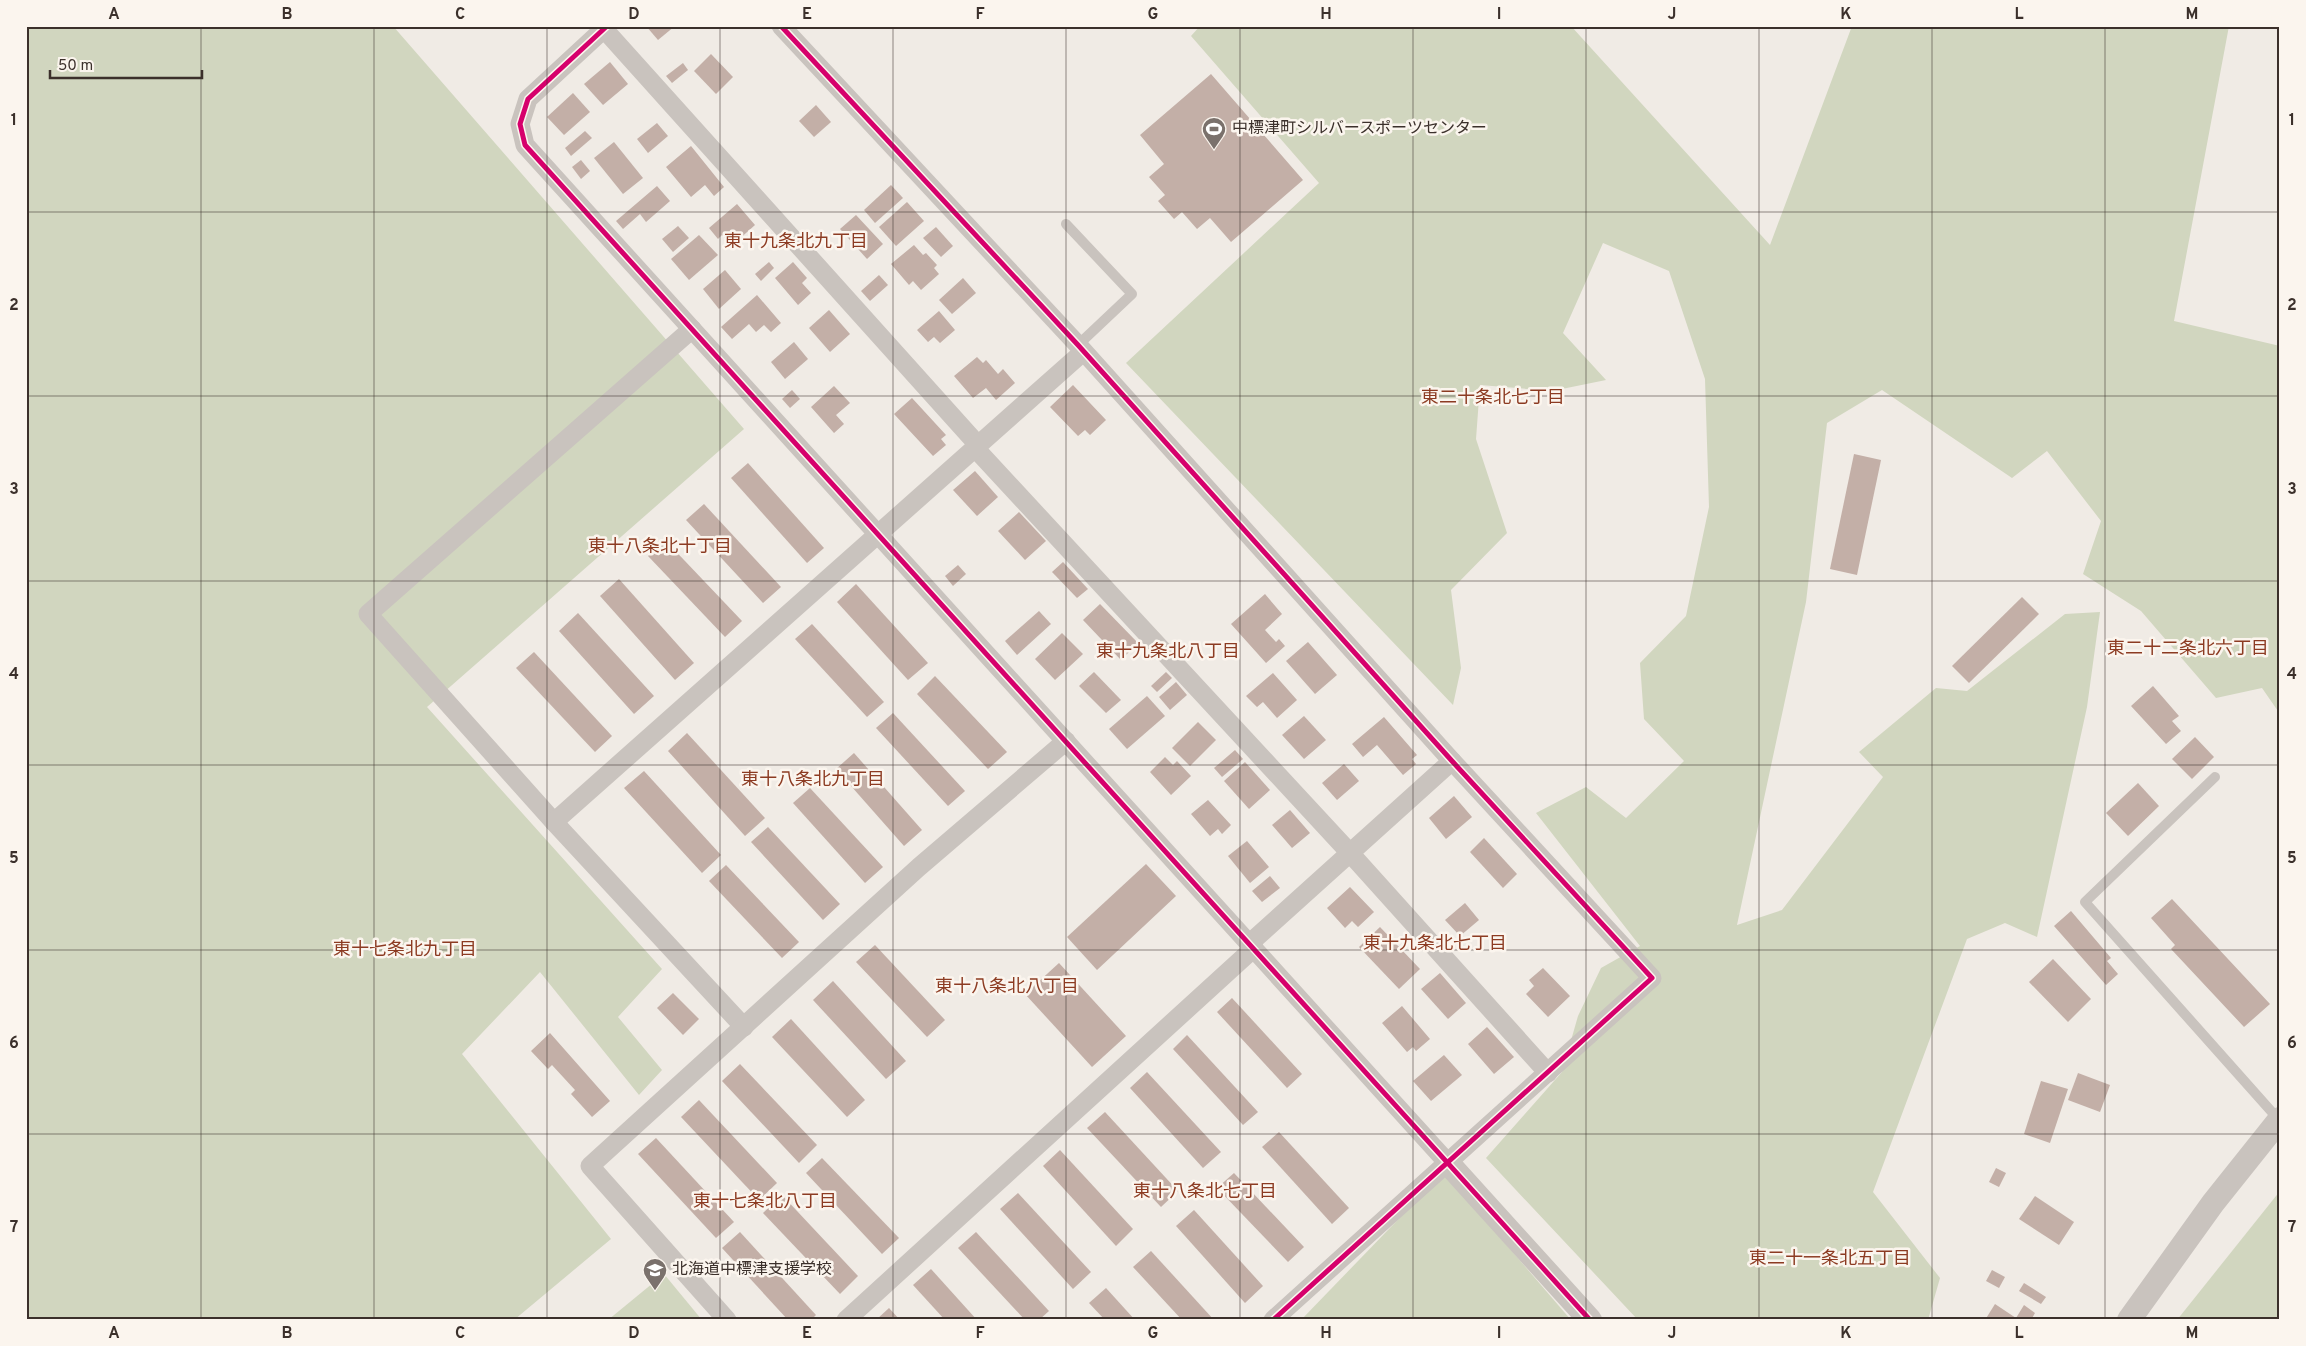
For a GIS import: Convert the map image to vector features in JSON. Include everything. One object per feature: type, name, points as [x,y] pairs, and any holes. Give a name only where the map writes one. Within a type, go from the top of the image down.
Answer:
[{"type":"street","points":[[1548,1073],[1350,853],[976,447],[606,28],[528,98],[520,124],[525,145],[1590,1320]]},
{"type":"street","points":[[788,29],[1081,348],[1452,761],[1652,978],[1273,1320]]},
{"type":"street","points":[[692,329],[368,614],[554,822],[744,1027]]},
{"type":"street","points":[[554,822],[976,447],[1081,348]]},
{"type":"street","points":[[727,1320],[590,1166],[919,867],[1066,741]]},
{"type":"street","points":[[846,1320],[1350,853],[1452,761]]},
{"type":"street","points":[[2129,1320],[2213,1203],[2279,1119]]},
{"type":"lane","points":[[1066,224],[1132,294],[1081,348]]},
{"type":"lane","points":[[2215,777],[2085,902],[2279,1119]]},
{"type":"green space","points":[[26,26],[393,26],[744,429],[427,707],[662,969],[618,1017],[662,1070],[639,1095],[540,972],[462,1054],[611,1239],[514,1320],[26,1320]]},
{"type":"green space","points":[[1200,26],[1571,26],[1770,245],[1852,26],[2229,26],[2174,321],[2280,346],[2280,714],[2262,688],[2216,698],[2141,611],[2083,574],[2101,521],[2047,451],[2012,478],[1882,390],[1827,423],[1806,602],[1737,925],[1782,910],[1883,777],[1859,752],[1936,688],[1967,691],[2065,614],[2100,612],[2087,707],[2037,937],[2005,923],[1967,939],[1873,1192],[1940,1278],[1928,1320],[1638,1320],[1486,1158],[1562,1072],[1578,1016],[1601,968],[1640,946],[1536,813],[1586,787],[1626,818],[1684,761],[1644,719],[1640,663],[1686,616],[1709,507],[1705,379],[1669,271],[1603,243],[1563,333],[1606,380],[1552,391],[1480,385],[1476,439],[1507,533],[1451,590],[1461,668],[1453,705],[1126,363],[1319,183],[1191,36]]},
{"type":"green space","points":[[1444,1172],[1571,1320],[1301,1320]]},
{"type":"green space","points":[[2280,1191],[2280,1320],[2177,1320]]},
{"type":"green space","name":"北海道中標津支援学校","points":[[664,1274],[702,1320],[608,1320]]},
{"type":"building","points":[[646,26],[675,26],[658,40]]},
{"type":"building","points":[[711,54],[733,77],[716,94],[694,71]]},
{"type":"building","points":[[610,62],[628,84],[603,105],[584,84]]},
{"type":"building","points":[[683,63],[688,70],[672,83],[666,76]]},
{"type":"building","name":"中標津町シルバースポーツセンター","points":[[1211,74],[1303,180],[1231,242],[1210,218],[1197,229],[1182,212],[1174,219],[1158,201],[1165,195],[1149,177],[1164,164],[1140,135]]},
{"type":"building","points":[[573,93],[590,112],[564,135],[547,117]]},
{"type":"building","points":[[816,105],[831,122],[814,137],[799,121]]},
{"type":"building","points":[[657,123],[668,136],[648,153],[637,139]]},
{"type":"building","points":[[585,131],[592,138],[571,156],[565,148]]},
{"type":"building","points":[[614,142],[643,178],[623,194],[594,158]]},
{"type":"building","points":[[691,146],[724,187],[714,196],[705,185],[691,197],[666,167]]},
{"type":"building","points":[[581,160],[590,171],[581,179],[572,167]]},
{"type":"building","points":[[891,185],[903,198],[875,223],[864,210]]},
{"type":"building","points":[[657,186],[670,201],[646,222],[640,214],[623,229],[616,221]]},
{"type":"building","points":[[907,202],[924,221],[896,246],[879,227]]},
{"type":"building","points":[[737,204],[755,225],[737,241],[732,234],[726,239],[722,235],[718,239],[709,228]]},
{"type":"building","points":[[856,215],[883,244],[867,259],[840,229]]},
{"type":"building","points":[[678,226],[689,238],[673,252],[662,239]]},
{"type":"building","points":[[936,227],[953,246],[941,257],[923,238]]},
{"type":"building","points":[[699,235],[718,255],[689,280],[671,259]]},
{"type":"building","points":[[914,245],[923,255],[926,253],[937,265],[934,268],[939,274],[921,290],[913,281],[909,285],[891,264]]},
{"type":"building","points":[[769,262],[774,268],[761,281],[755,274]]},
{"type":"building","points":[[793,262],[807,278],[802,283],[811,293],[798,305],[775,278]]},
{"type":"building","points":[[725,270],[741,289],[719,309],[703,289]]},
{"type":"building","points":[[879,275],[888,285],[870,301],[861,291]]},
{"type":"building","points":[[963,278],[976,293],[952,314],[939,300]]},
{"type":"building","points":[[757,295],[781,323],[771,332],[764,325],[756,332],[749,324],[732,339],[721,327]]},
{"type":"building","points":[[829,310],[850,334],[830,352],[809,328]]},
{"type":"building","points":[[939,311],[955,330],[940,343],[934,337],[928,342],[917,330]]},
{"type":"building","points":[[794,342],[808,359],[785,379],[771,362]]},
{"type":"building","points":[[977,357],[983,363],[986,360],[998,374],[1003,369],[1015,383],[996,400],[986,388],[973,398],[954,376]]},
{"type":"building","points":[[1073,385],[1106,420],[1090,435],[1085,430],[1078,436],[1050,407]]},
{"type":"building","points":[[834,386],[850,403],[836,415],[844,424],[834,433],[811,407]]},
{"type":"building","points":[[792,390],[800,399],[790,408],[782,399]]},
{"type":"building","points":[[912,398],[946,435],[941,439],[946,445],[933,456],[894,414]]},
{"type":"building","points":[[1854,454],[1881,460],[1857,575],[1830,569]]},
{"type":"building","points":[[748,463],[824,548],[807,563],[731,478]]},
{"type":"building","points":[[975,471],[998,497],[977,516],[953,490]]},
{"type":"building","points":[[704,504],[781,587],[763,603],[686,520]]},
{"type":"building","points":[[1019,512],[1046,541],[1025,560],[998,531]]},
{"type":"building","points":[[665,540],[742,621],[725,637],[648,556]]},
{"type":"building","points":[[1063,562],[1088,589],[1077,598],[1052,572]]},
{"type":"building","points":[[958,565],[966,574],[953,586],[945,576]]},
{"type":"building","points":[[619,579],[694,663],[675,680],[600,596]]},
{"type":"building","points":[[856,584],[928,663],[908,680],[837,602]]},
{"type":"building","points":[[1265,594],[1282,614],[1265,630],[1276,642],[1279,639],[1285,646],[1266,663],[1231,624]]},
{"type":"building","points":[[2022,597],[2039,614],[1969,683],[1952,666]]},
{"type":"building","points":[[1100,604],[1138,643],[1121,660],[1083,620]]},
{"type":"building","points":[[1039,611],[1051,624],[1017,655],[1005,641]]},
{"type":"building","points":[[578,613],[654,696],[634,714],[559,631]]},
{"type":"building","points":[[812,624],[884,702],[867,717],[795,639]]},
{"type":"building","points":[[1062,633],[1083,654],[1055,680],[1035,659]]},
{"type":"building","points":[[1308,642],[1337,675],[1315,694],[1286,661]]},
{"type":"building","points":[[534,652],[612,736],[595,752],[516,668]]},
{"type":"building","points":[[1094,672],[1121,700],[1106,713],[1079,686]]},
{"type":"building","points":[[1166,672],[1172,678],[1157,692],[1151,686]]},
{"type":"building","points":[[1273,673],[1297,700],[1277,718],[1263,702],[1257,707],[1246,696]]},
{"type":"building","points":[[935,676],[1007,752],[988,769],[917,694]]},
{"type":"building","points":[[1176,682],[1187,695],[1170,710],[1159,697]]},
{"type":"building","points":[[2153,686],[2179,716],[2172,721],[2181,731],[2166,744],[2131,706]]},
{"type":"building","points":[[1147,696],[1165,716],[1127,749],[1109,729]]},
{"type":"building","points":[[893,713],[965,791],[948,806],[876,728]]},
{"type":"building","points":[[1304,716],[1326,740],[1304,759],[1282,735]]},
{"type":"building","points":[[1384,717],[1417,755],[1412,759],[1416,764],[1403,775],[1377,745],[1363,757],[1352,744]]},
{"type":"building","points":[[1198,722],[1216,740],[1190,766],[1172,748]]},
{"type":"building","points":[[687,733],[765,818],[745,836],[668,751]]},
{"type":"building","points":[[2195,737],[2214,757],[2192,779],[2172,759]]},
{"type":"building","points":[[1235,750],[1243,759],[1222,777],[1214,768]]},
{"type":"building","points":[[854,753],[922,830],[904,846],[836,769]]},
{"type":"building","points":[[1165,757],[1173,765],[1177,761],[1191,776],[1171,795],[1150,772]]},
{"type":"building","points":[[1245,762],[1270,790],[1249,809],[1224,781]]},
{"type":"building","points":[[1344,764],[1359,781],[1337,800],[1322,783]]},
{"type":"building","points":[[644,771],[721,855],[702,873],[624,788]]},
{"type":"building","points":[[2138,783],[2159,806],[2128,836],[2106,813]]},
{"type":"building","points":[[810,788],[883,867],[865,883],[793,803]]},
{"type":"building","points":[[1454,796],[1472,817],[1446,839],[1429,818]]},
{"type":"building","points":[[1208,800],[1231,825],[1222,834],[1218,829],[1210,836],[1191,814]]},
{"type":"building","points":[[1290,810],[1310,833],[1292,848],[1272,825]]},
{"type":"building","points":[[768,827],[840,904],[823,920],[751,842]]},
{"type":"building","points":[[1484,838],[1517,874],[1503,888],[1470,852]]},
{"type":"building","points":[[1247,841],[1269,867],[1250,883],[1228,856]]},
{"type":"building","points":[[1146,864],[1176,896],[1097,970],[1067,937]]},
{"type":"building","points":[[726,865],[799,942],[782,958],[709,881]]},
{"type":"building","points":[[1270,876],[1280,888],[1262,902],[1252,891]]},
{"type":"building","points":[[1350,887],[1374,912],[1358,927],[1352,921],[1345,928],[1327,908]]},
{"type":"building","points":[[2172,899],[2270,1004],[2244,1027],[2171,949],[2175,945],[2151,918]]},
{"type":"building","points":[[1465,903],[1479,920],[1460,936],[1445,920]]},
{"type":"building","points":[[2071,911],[2111,958],[2107,961],[2118,974],[2106,985],[2054,926]]},
{"type":"building","points":[[1380,927],[1420,969],[1399,989],[1359,947]]},
{"type":"building","points":[[875,945],[945,1020],[927,1037],[856,962]]},
{"type":"building","points":[[2053,959],[2091,999],[2068,1022],[2029,982]]},
{"type":"building","points":[[1059,963],[1126,1036],[1092,1067],[1025,994]]},
{"type":"building","points":[[1543,968],[1570,996],[1548,1017],[1526,994],[1534,986],[1529,980]]},
{"type":"building","points":[[1440,973],[1466,1003],[1448,1019],[1421,989]]},
{"type":"building","points":[[833,981],[906,1061],[886,1079],[813,1000]]},
{"type":"building","points":[[673,993],[699,1019],[683,1035],[657,1008]]},
{"type":"building","points":[[1232,998],[1302,1074],[1287,1088],[1217,1012]]},
{"type":"building","points":[[1402,1006],[1430,1039],[1416,1051],[1413,1047],[1407,1052],[1382,1023]]},
{"type":"building","points":[[791,1019],[865,1100],[847,1117],[772,1037]]},
{"type":"building","points":[[1487,1027],[1514,1057],[1494,1074],[1468,1044]]},
{"type":"building","points":[[550,1033],[610,1101],[592,1117],[571,1094],[575,1090],[552,1065],[548,1069],[531,1051]]},
{"type":"building","points":[[1187,1035],[1258,1112],[1243,1125],[1173,1049]]},
{"type":"building","points":[[1444,1055],[1462,1075],[1431,1101],[1413,1081]]},
{"type":"building","points":[[740,1064],[817,1145],[799,1163],[722,1081]]},
{"type":"building","points":[[1147,1072],[1221,1152],[1203,1168],[1130,1088]]},
{"type":"building","points":[[2078,1073],[2110,1085],[2100,1112],[2068,1100]]},
{"type":"building","points":[[2041,1081],[2068,1089],[2050,1143],[2024,1134]]},
{"type":"building","points":[[699,1100],[777,1183],[759,1200],[681,1117]]},
{"type":"building","points":[[1105,1112],[1178,1191],[1161,1207],[1087,1128]]},
{"type":"building","points":[[1279,1132],[1349,1208],[1332,1224],[1262,1147]]},
{"type":"building","points":[[656,1138],[734,1222],[716,1238],[638,1154]]},
{"type":"building","points":[[1060,1150],[1133,1229],[1116,1246],[1043,1166]]},
{"type":"building","points":[[822,1158],[899,1238],[882,1254],[806,1173]]},
{"type":"building","points":[[1996,1168],[2006,1173],[1999,1187],[1989,1182]]},
{"type":"building","points":[[1234,1173],[1304,1247],[1288,1262],[1217,1188]]},
{"type":"building","points":[[1018,1193],[1091,1272],[1073,1289],[1000,1209]]},
{"type":"building","points":[[782,1195],[858,1276],[840,1294],[763,1213]]},
{"type":"building","points":[[2035,1196],[2074,1222],[2059,1245],[2019,1219]]},
{"type":"building","points":[[1194,1210],[1263,1286],[1245,1303],[1176,1226]]},
{"type":"building","points":[[740,1232],[816,1315],[811,1320],[788,1320],[722,1248]]},
{"type":"building","points":[[976,1232],[1049,1311],[1039,1320],[1025,1320],[958,1248]]},
{"type":"building","points":[[1151,1251],[1214,1320],[1182,1320],[1133,1267]]},
{"type":"building","points":[[931,1269],[977,1320],[945,1320],[913,1285]]},
{"type":"building","points":[[1992,1270],[2005,1277],[1999,1288],[1986,1281]]},
{"type":"building","points":[[2024,1283],[2046,1297],[2041,1304],[2019,1291]]},
{"type":"building","points":[[1106,1288],[1135,1320],[1105,1320],[1089,1303]]},
{"type":"building","points":[[1995,1304],[2016,1318],[2024,1305],[2035,1313],[2031,1320],[1985,1320]]},
{"type":"building","points":[[889,1308],[900,1320],[876,1320]]},
{"type":"cycle path","points":[[607,26],[528,99],[520,124],[525,145],[1590,1320]]},
{"type":"cycle path","points":[[781,26],[1078,345],[1452,761],[1652,978],[1273,1320]]},
{"type":"place","name":"中標津町シルバースポーツセンター","points":[[1214,150]]},
{"type":"place","name":"北海道中標津支援学校","points":[[655,1291]]},
{"type":"district","name":"東十九条北九丁目","points":[[796,242]]},
{"type":"district","name":"東二十条北七丁目","points":[[1493,398]]},
{"type":"district","name":"東十八条北十丁目","points":[[660,547]]},
{"type":"district","name":"東二十二条北六丁目","points":[[2188,649]]},
{"type":"district","name":"東十九条北八丁目","points":[[1168,652]]},
{"type":"district","name":"東十八条北九丁目","points":[[813,780]]},
{"type":"district","name":"東十九条北七丁目","points":[[1435,944]]},
{"type":"district","name":"東十七条北九丁目","points":[[405,950]]},
{"type":"district","name":"東十八条北八丁目","points":[[1007,987]]},
{"type":"district","name":"東十八条北七丁目","points":[[1205,1192]]},
{"type":"district","name":"東十七条北八丁目","points":[[765,1202]]},
{"type":"district","name":"東二十一条北五丁目","points":[[1830,1259]]}]
